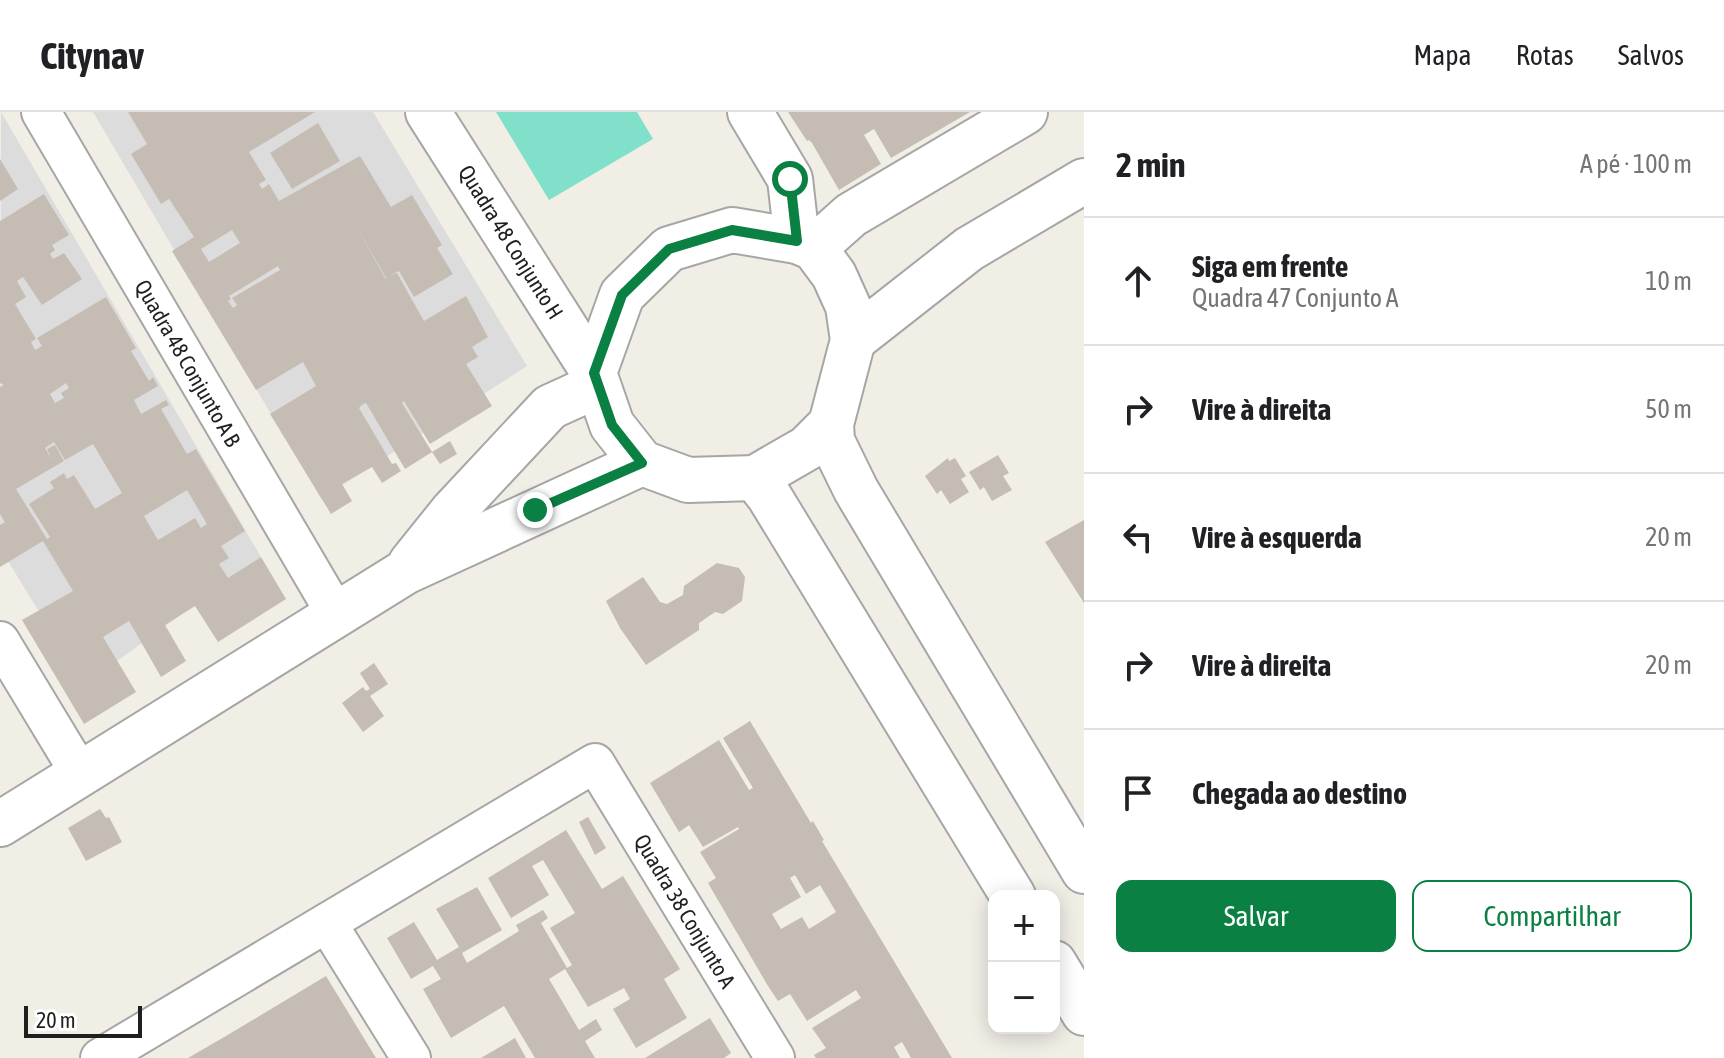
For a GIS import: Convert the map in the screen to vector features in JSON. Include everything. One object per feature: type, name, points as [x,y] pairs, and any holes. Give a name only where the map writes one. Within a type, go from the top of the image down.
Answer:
[{"type":"street","name":"Quadra 48 Conjunto A B","points":[[41,112],[336,614]]},
{"type":"street","name":"Quadra 48 Conjunto H","points":[[428,112],[595,379]]},
{"type":"street","points":[[750,112],[790,179],[805,244],[834,275],[848,306],[853,340],[831,424],[832,441],[856,490],[1084,871]]},
{"type":"street","points":[[831,424],[807,448],[755,478],[688,480],[642,463],[612,425],[595,379],[622,295],[669,249],[732,230],[805,244],[1025,112]]},
{"type":"street","points":[[853,340],[969,249],[1084,181]]},
{"type":"street","points":[[405,572],[452,512],[550,407],[595,379]]},
{"type":"street","points":[[0,824],[405,572],[642,463]]},
{"type":"street","points":[[755,478],[846,620],[1009,890]]},
{"type":"street","points":[[0,641],[81,775]]},
{"type":"street","name":"Quadra 38 Conjunto A","points":[[327,923],[595,763],[775,1058]]},
{"type":"street","points":[[100,1058],[327,923],[411,1058]]},
{"type":"street","points":[[1060,973],[1084,1013]]},
{"type":"shaded area","points":[[1,112],[261,557],[84,685],[0,548]]},
{"type":"shaded area","points":[[93,112],[373,112],[527,366],[321,499]]},
{"type":"green space","points":[[496,112],[637,112],[653,139],[549,200]]},
{"type":"building","points":[[128,112],[315,112],[249,152],[266,180],[259,184],[262,189],[269,184],[279,201],[360,156],[391,207],[412,195],[442,245],[437,248],[453,274],[414,297],[399,271],[389,276],[397,273],[424,321],[466,296],[488,337],[472,347],[478,357],[466,364],[492,406],[430,444],[404,401],[402,403],[432,452],[405,469],[366,403],[363,404],[359,408],[392,464],[396,463],[401,471],[382,483],[372,467],[342,484],[352,501],[331,514],[270,414],[316,386],[303,362],[256,390],[172,251],[194,237],[169,199],[161,204],[131,154],[147,144]],"holes":[[[232,230],[240,243],[209,262],[201,249]],[[278,266],[280,270],[232,298],[237,305],[233,308],[228,301],[231,299],[229,296]]]},
{"type":"building","points":[[788,112],[970,112],[891,158],[874,129],[864,135],[881,164],[839,190],[812,143],[807,141]]},
{"type":"building","points":[[318,123],[340,161],[292,189],[270,153]]},
{"type":"building","points":[[0,159],[18,189],[0,201]]},
{"type":"building","points":[[44,194],[69,235],[52,245],[55,250],[50,254],[53,259],[64,253],[82,279],[42,305],[23,277],[17,281],[26,297],[15,304],[36,339],[31,342],[35,350],[42,346],[37,338],[106,297],[136,348],[131,351],[149,381],[153,377],[158,386],[134,400],[141,414],[166,400],[169,405],[161,409],[187,454],[196,449],[245,531],[221,546],[229,558],[219,564],[228,578],[261,557],[286,599],[218,642],[195,606],[165,625],[186,661],[161,677],[129,621],[103,637],[136,692],[84,724],[22,620],[73,591],[43,541],[0,567],[0,525],[5,522],[0,514],[0,387],[4,385],[0,383],[0,221]],"holes":[[[66,383],[69,388],[61,393],[64,398],[55,403],[50,394]],[[54,442],[65,460],[93,444],[122,493],[95,509],[74,475],[67,479],[64,473],[50,482],[54,488],[29,504],[50,537],[47,539],[16,489],[64,461],[55,445],[47,449],[52,460],[45,448]],[[187,490],[207,524],[201,528],[195,518],[158,540],[144,516]]]},
{"type":"building","points":[[450,441],[457,454],[440,464],[432,452]]},
{"type":"building","points":[[998,455],[1009,473],[1003,476],[1012,490],[992,501],[984,487],[980,490],[969,472]]},
{"type":"building","points":[[948,458],[949,461],[955,458],[966,476],[961,479],[969,492],[950,504],[941,490],[937,494],[925,476]]},
{"type":"building","points":[[1084,520],[1084,603],[1045,542]]},
{"type":"building","points":[[717,563],[739,568],[745,577],[742,601],[723,614],[715,612],[699,623],[699,630],[646,665],[620,628],[606,601],[643,577],[660,602],[667,604],[683,595],[684,586]]},
{"type":"building","points":[[374,663],[388,684],[370,696],[384,716],[363,732],[342,703],[363,687],[366,691],[370,689],[360,673]]},
{"type":"building","points":[[750,721],[811,823],[813,821],[952,1058],[911,1058],[902,1042],[894,1047],[900,1058],[816,1058],[814,1055],[826,1048],[812,1028],[861,998],[856,990],[807,1021],[790,994],[778,1001],[708,883],[716,878],[700,852],[738,827],[703,847],[689,825],[679,832],[650,783],[719,740],[749,790],[753,788],[723,738]],"holes":[[[795,875],[806,894],[820,885],[836,912],[809,929],[802,917],[781,929],[772,914],[801,897],[790,878]]]},
{"type":"building","points":[[100,809],[106,818],[109,817],[122,842],[86,861],[68,828]]},
{"type":"building","points":[[588,817],[606,848],[595,855],[579,822]]},
{"type":"building","points":[[566,830],[602,889],[623,876],[680,969],[664,979],[687,1018],[636,1048],[613,1009],[630,999],[624,988],[588,1007],[565,969],[549,979],[579,1030],[596,1019],[602,1030],[585,1041],[595,1058],[535,1058],[504,1006],[451,1038],[423,989],[441,979],[433,966],[411,979],[387,938],[414,922],[437,960],[459,947],[436,909],[477,887],[502,930],[462,953],[467,963],[519,931],[516,925],[543,910],[548,918],[541,923],[567,968],[572,965],[550,928],[575,913],[543,860],[532,866],[549,895],[511,918],[488,878]]},
{"type":"building","points":[[326,976],[376,1058],[188,1058],[226,1036]]},
{"type":"building","points":[[710,1018],[731,1053],[724,1058],[645,1058]]},
{"type":"building","points":[[515,1038],[526,1058],[481,1058]]},
{"type":"route","points":[[535,510],[642,463],[612,425],[594,373],[622,295],[669,249],[732,230],[797,241],[790,179]]}]
